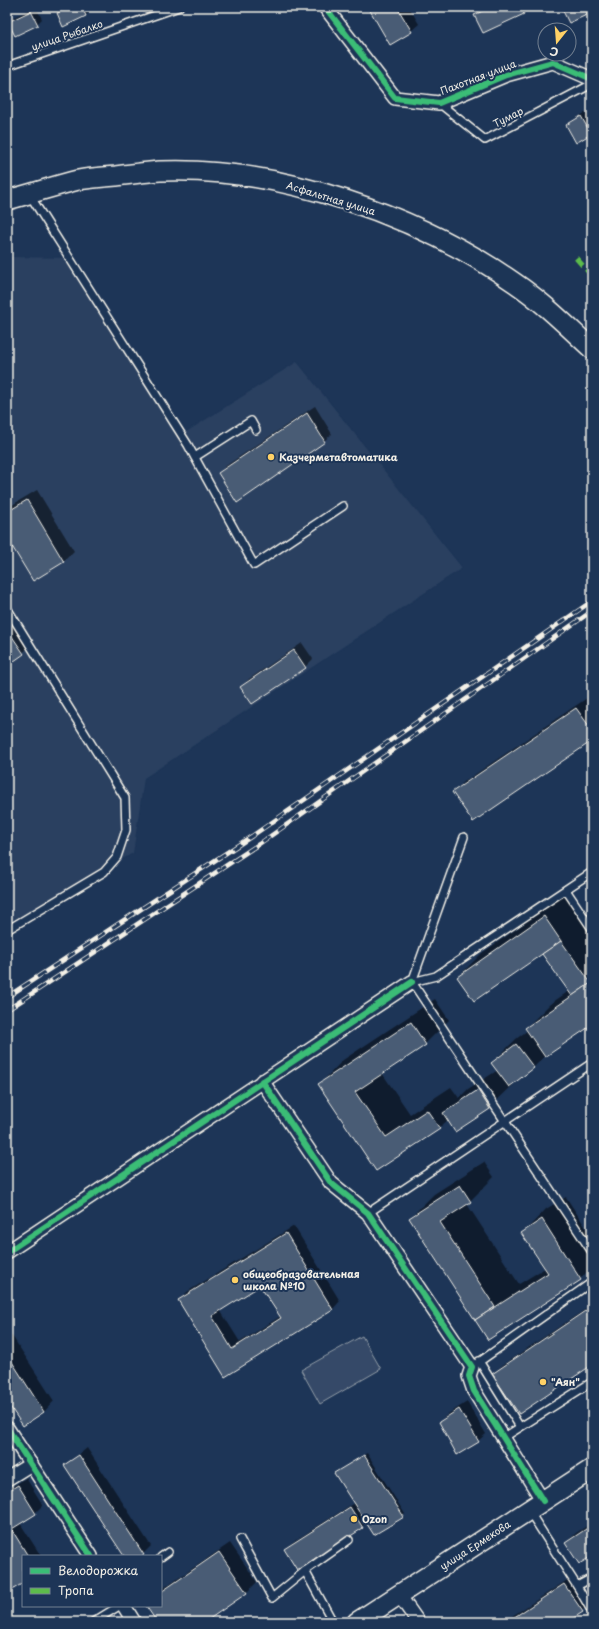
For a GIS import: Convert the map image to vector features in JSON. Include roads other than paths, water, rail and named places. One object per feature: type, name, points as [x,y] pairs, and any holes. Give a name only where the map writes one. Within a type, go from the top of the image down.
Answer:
[{"type":"main road","name":"Асфальтная улица","points":[[7,200],[79,180],[160,171],[200,172],[271,180],[302,186],[418,227],[469,254],[515,283],[558,317],[592,349]]},
{"type":"main road","name":"улица Ермекова","points":[[357,1622],[592,1469]]},
{"type":"street","points":[[325,7],[395,98],[439,103]]},
{"type":"street","name":"Пахотная улица","points":[[439,103],[506,75],[553,62],[592,79]]},
{"type":"street","points":[[7,1252],[412,982]]},
{"type":"street","points":[[262,1081],[331,1183],[368,1214],[476,1364],[469,1376],[474,1391],[503,1438],[536,1505]]},
{"type":"street","points":[[7,1428],[90,1555]]},
{"type":"street","points":[[7,1479],[31,1464]]},
{"type":"street","points":[[398,1595],[418,1622]]},
{"type":"street","points":[[125,1607],[134,1622]]},
{"type":"lane","name":"улица Рыбалко","points":[[7,66],[179,7]]},
{"type":"lane","name":"Тумар","points":[[439,103],[485,140],[592,84]]},
{"type":"lane","points":[[29,194],[195,458],[254,565],[343,506]]},
{"type":"lane","points":[[195,458],[251,421],[256,430]]},
{"type":"lane","points":[[7,608],[125,798],[126,830],[117,857],[104,872],[7,930]]},
{"type":"lane","points":[[412,982],[464,837]]},
{"type":"lane","points":[[412,982],[436,976],[592,872]]},
{"type":"lane","points":[[566,890],[592,929]]},
{"type":"lane","points":[[412,982],[505,1124],[592,1252]]},
{"type":"lane","points":[[368,1214],[505,1124],[592,1063]]},
{"type":"lane","points":[[520,1427],[476,1364],[591,1284]]},
{"type":"lane","points":[[503,1438],[592,1382]]},
{"type":"lane","points":[[536,1505],[577,1586],[592,1612]]},
{"type":"lane","points":[[240,1539],[272,1598],[305,1571],[349,1540]]},
{"type":"lane","points":[[162,1556],[168,1552]]},
{"type":"lane","points":[[305,1571],[333,1622]]},
{"type":"lane","points":[[577,1586],[592,1578]]},
{"type":"lane","points":[[93,1622],[117,1607]]},
{"type":"railway","points":[[7,997],[252,836],[592,601]]},
{"type":"railway","points":[[7,1010],[259,844],[592,611]]},
{"type":"place","name":"Казчерметавтоматика","points":[[271,457]]},
{"type":"place","name":"общеобразовательная школа №10","points":[[235,1280]]},
{"type":"place","name":"\"Аян\"","points":[[543,1382]]},
{"type":"place","name":"Ozon","points":[[354,1519]]}]
